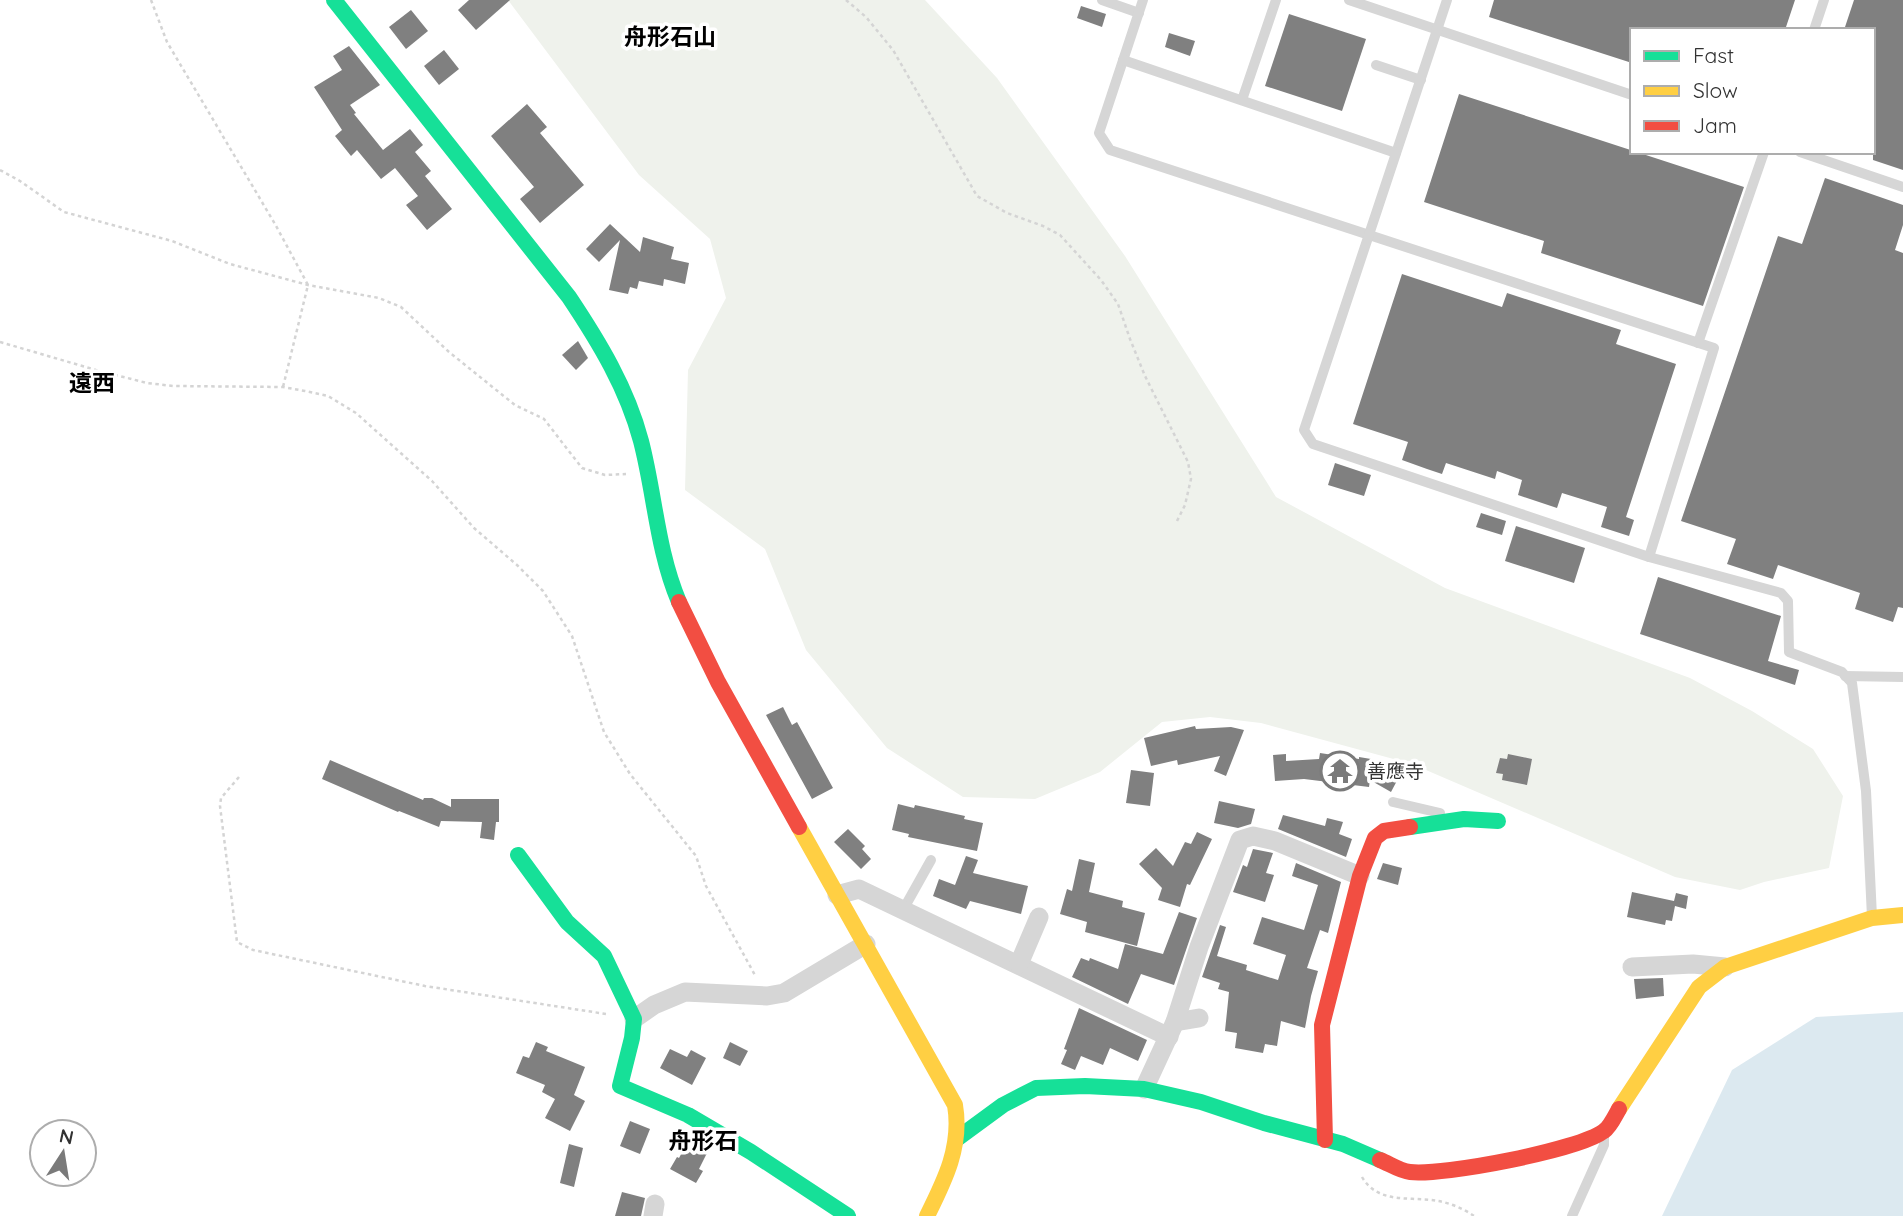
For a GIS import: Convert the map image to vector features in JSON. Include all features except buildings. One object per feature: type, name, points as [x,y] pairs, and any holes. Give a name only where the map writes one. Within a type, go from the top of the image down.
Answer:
[{"type":"street","points":[[334,0],[569,298],[594,334],[630,405],[647,472],[664,560],[689,626],[955,1105],[960,1122],[958,1138],[927,1216]]},
{"type":"street","points":[[1325,1140],[1322,1025],[1360,876],[1375,838],[1384,831],[1464,819],[1498,821]]},
{"type":"street","points":[[1144,1088],[1172,1030],[1199,947],[1240,840],[1253,836],[1275,841],[1360,876]]},
{"type":"street","points":[[518,855],[567,922],[604,956],[634,1019],[620,1086],[688,1115],[751,1152],[848,1216]]},
{"type":"street","points":[[837,895],[859,889],[1019,964],[1172,1030],[1199,1018]]},
{"type":"street","points":[[958,1138],[1003,1105],[1036,1088],[1144,1088],[1201,1102],[1264,1124],[1343,1144],[1407,1172],[1436,1173],[1546,1152],[1573,1145],[1605,1131],[1699,987],[1725,967],[1872,918],[1903,915]]},
{"type":"street","points":[[1019,964],[1039,917]]},
{"type":"street","points":[[634,1019],[654,1005],[685,992],[767,996],[784,993],[866,944]]},
{"type":"street","points":[[1632,967],[1693,964],[1725,967]]},
{"type":"lane","points":[[1102,0],[1139,13]]},
{"type":"lane","points":[[1143,0],[1099,133],[1110,150],[1714,348],[1648,557]]},
{"type":"lane","points":[[1242,100],[1276,0]]},
{"type":"lane","points":[[1349,0],[1630,94]]},
{"type":"lane","points":[[1447,0],[1304,430],[1313,444],[1648,557],[1781,593],[1788,601],[1789,652],[1842,672],[1852,683],[1866,791],[1872,918]]},
{"type":"lane","points":[[1815,28],[1825,0]]},
{"type":"lane","points":[[1123,60],[1396,153]]},
{"type":"lane","points":[[1376,65],[1421,80]]},
{"type":"lane","points":[[1698,343],[1763,154]]},
{"type":"lane","points":[[1806,154],[1903,187]]},
{"type":"lane","points":[[1845,676],[1903,677]]},
{"type":"lane","points":[[1393,802],[1464,819]]},
{"type":"lane","points":[[903,910],[931,860]]},
{"type":"lane","points":[[1572,1216],[1604,1146],[1605,1131]]},
{"type":"path","points":[[151,0],[167,42],[275,223],[308,285],[283,387]]},
{"type":"path","points":[[846,0],[866,17],[893,50],[977,195],[1007,214],[1043,226],[1060,235],[1101,280],[1118,304],[1145,376],[1188,462],[1191,479],[1185,505],[1177,521]]},
{"type":"path","points":[[0,170],[64,212],[172,241],[230,264],[308,285],[379,298],[401,307],[449,352],[515,405],[544,419],[582,468],[605,475],[647,472]]},
{"type":"path","points":[[0,342],[147,383],[173,386],[283,387],[328,396],[356,413],[432,481],[474,528],[543,591],[572,636],[604,732],[630,774],[696,856],[705,886],[767,996]]},
{"type":"path","points":[[239,777],[220,798],[237,942],[253,950],[425,986],[634,1019]]},
{"type":"shaded area","points":[[508,0],[925,0],[997,78],[1125,256],[1276,497],[1445,588],[1690,678],[1752,711],[1813,749],[1843,796],[1829,868],[1740,890],[1675,877],[1412,764],[1261,723],[1210,717],[1162,722],[1100,772],[1035,799],[963,797],[887,748],[806,650],[765,549],[685,490],[688,370],[726,298],[710,239],[639,175]]},
{"type":"shaded area","points":[[1903,1012],[1903,1216],[1662,1216],[1732,1070],[1816,1017]]},
{"type":"traffic: fast","points":[[334,0],[569,297],[601,348],[635,421],[646,461],[666,562],[679,602]]},
{"type":"traffic: fast","points":[[1410,827],[1464,819],[1498,821]]},
{"type":"traffic: fast","points":[[518,855],[567,922],[604,956],[634,1019],[620,1086],[688,1115],[751,1152],[848,1216]]},
{"type":"traffic: fast","points":[[958,1138],[1003,1105],[1036,1088],[1085,1086],[1144,1089],[1201,1102],[1264,1123],[1343,1144],[1380,1160]]},
{"type":"traffic: slow","points":[[799,827],[955,1105],[957,1120],[954,1149],[946,1176],[927,1216]]},
{"type":"traffic: slow","points":[[1619,1109],[1699,987],[1725,967],[1872,918],[1903,915]]},
{"type":"traffic: jam","points":[[679,602],[718,682],[799,827]]},
{"type":"traffic: jam","points":[[1325,1140],[1322,1025],[1360,876],[1375,838],[1384,831],[1410,827]]},
{"type":"traffic: jam","points":[[1380,1160],[1406,1171],[1427,1172],[1510,1160],[1590,1138],[1606,1129],[1619,1109]]},
{"type":"place","name":"善應寺","points":[[1340,771]]},
{"type":"district","name":"舟形石山","points":[[670,37]]},
{"type":"district","name":"遠西","points":[[92,383]]},
{"type":"district","name":"舟形石","points":[[703,1141]]}]
